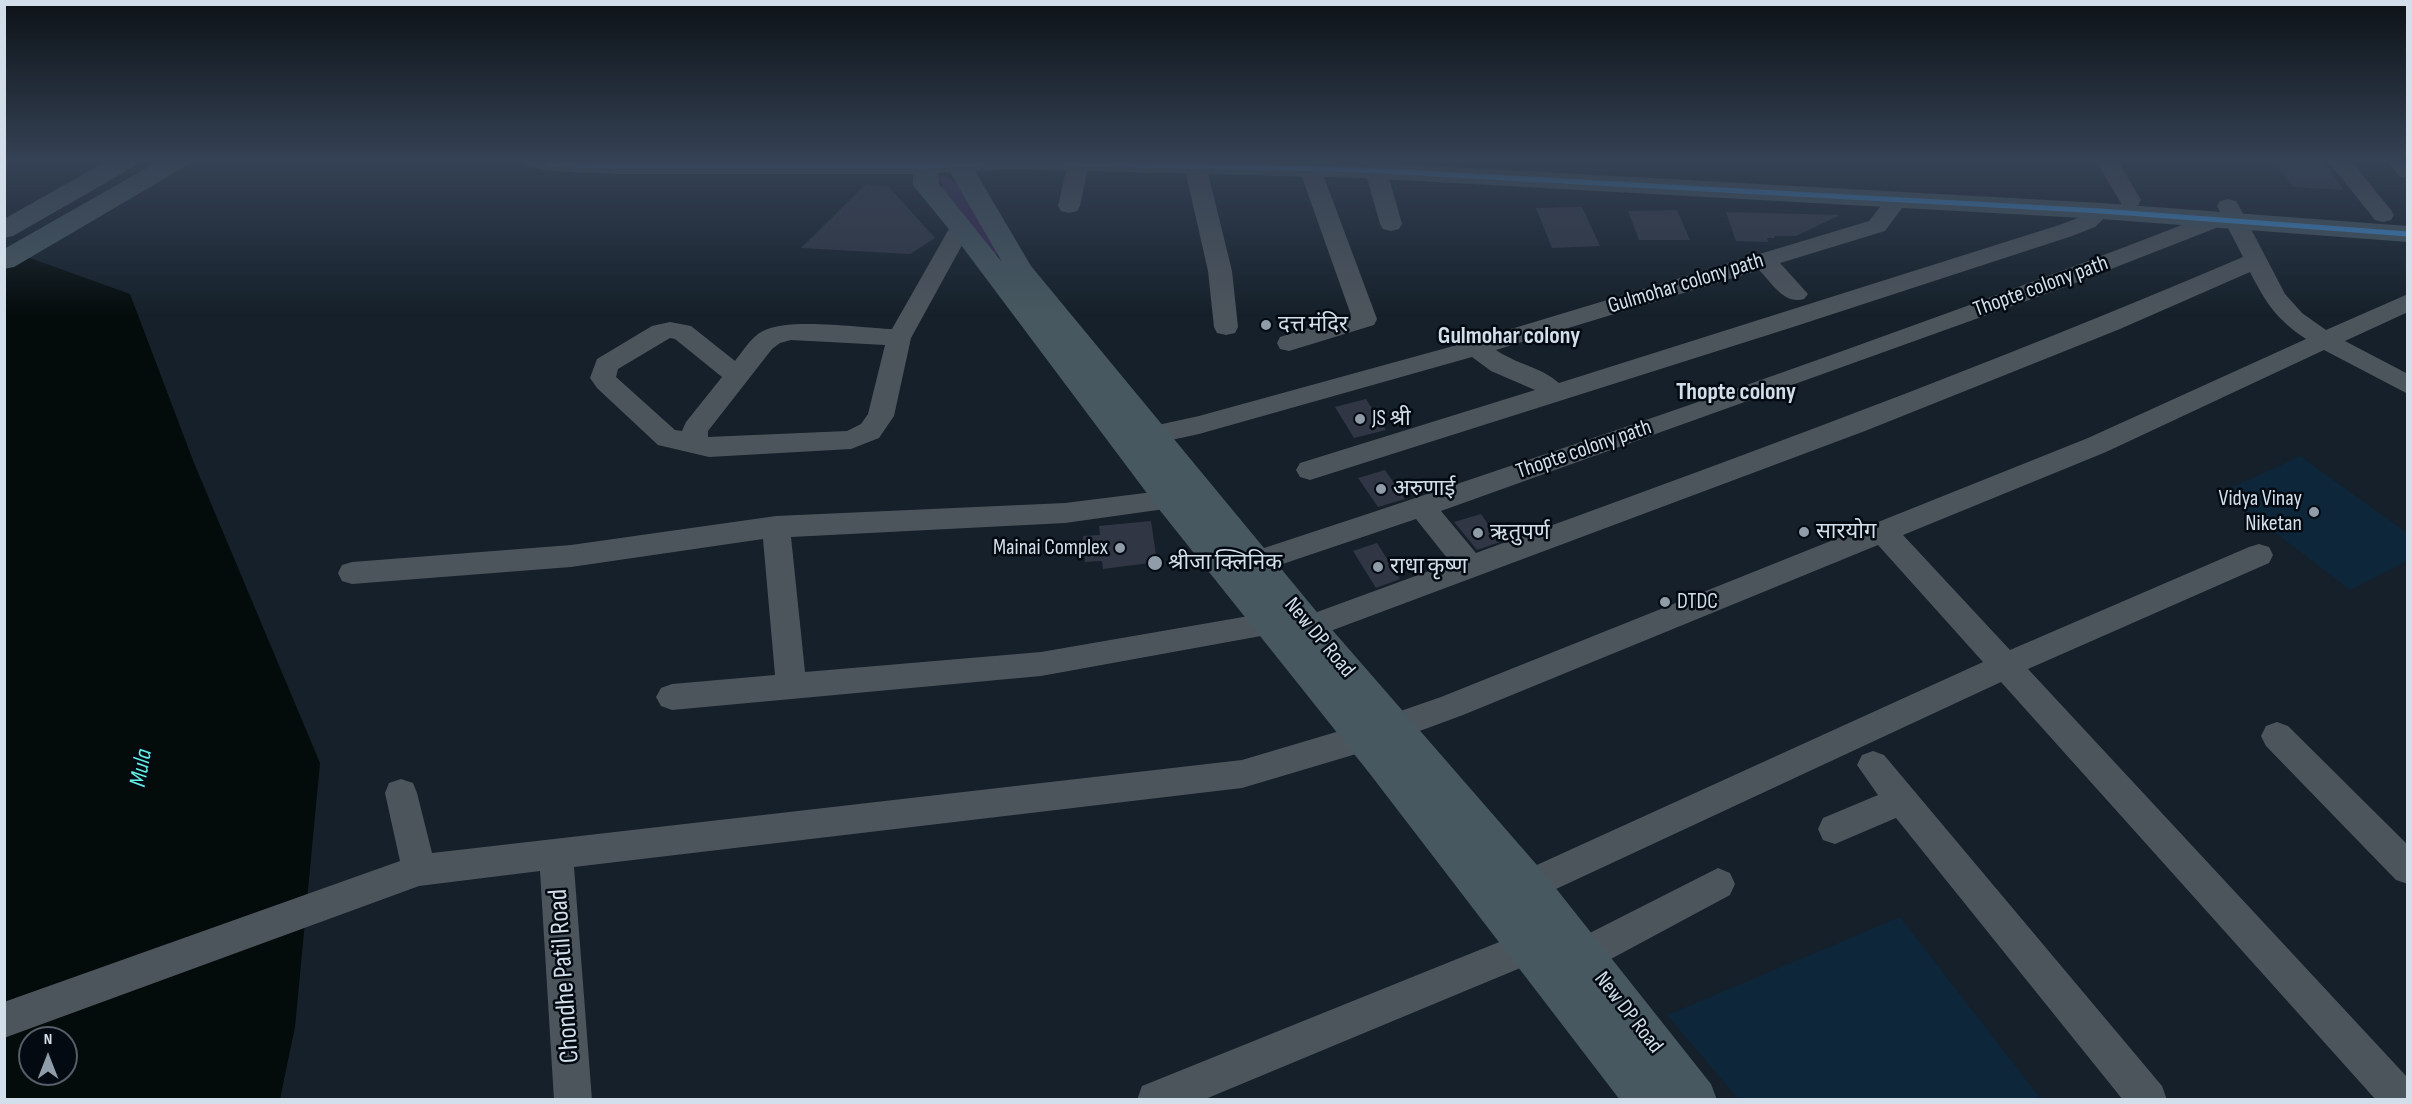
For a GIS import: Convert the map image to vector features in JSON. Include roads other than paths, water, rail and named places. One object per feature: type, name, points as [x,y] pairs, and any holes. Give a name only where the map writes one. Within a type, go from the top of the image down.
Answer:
[{"type":"main road","points":[[4,231],[36,213]]},
{"type":"main road","points":[[4,261],[88,213]]},
{"type":"main road","name":"New DP Road","points":[[949,213],[1169,500],[1272,624],[1648,1100]]},
{"type":"main road","name":"New DP Road","points":[[978,213],[1020,270],[1309,627],[1529,885],[1695,1100]]},
{"type":"main road","points":[[2139,213],[2226,216],[2395,216]]},
{"type":"main road","points":[[2205,213],[2408,234]]},
{"type":"street","points":[[1206,213],[1220,271],[1226,327]]},
{"type":"street","points":[[1289,343],[1365,319],[1326,213]]},
{"type":"street","points":[[1386,213],[1391,224]]},
{"type":"street","name":"Gulmohar colony path","points":[[1153,435],[1199,425],[1476,348],[1764,261],[1877,226],[1887,213]]},
{"type":"street","points":[[1310,470],[1553,392],[1818,312],[2072,228],[2087,222],[2099,213]]},
{"type":"street","points":[[2226,216],[2257,260],[2275,297],[2293,319],[2326,341],[2408,385]]},
{"type":"street","name":"Thopte colony path","points":[[1256,562],[1422,507],[2057,282],[2226,216]]},
{"type":"street","points":[[737,376],[682,332],[670,330],[661,332],[606,364],[603,378],[667,438],[709,447],[851,440],[870,431],[881,416],[899,338],[961,227]]},
{"type":"street","points":[[1309,627],[1856,424],[2111,323],[2257,260]]},
{"type":"street","points":[[1764,261],[1796,294]]},
{"type":"street","points":[[4,1020],[419,870],[1242,774],[1363,738],[1395,728],[2097,446],[2408,302]]},
{"type":"street","points":[[694,443],[695,429],[772,336],[791,332],[899,338]]},
{"type":"street","points":[[1476,348],[1500,365],[1541,381],[1553,392]]},
{"type":"street","points":[[352,573],[571,556],[776,527],[1065,513],[1169,500]]},
{"type":"street","points":[[1422,507],[1470,566]]},
{"type":"street","points":[[776,527],[791,687]]},
{"type":"street","points":[[1883,532],[2007,665],[2402,1100]]},
{"type":"street","points":[[1529,885],[2007,665],[2259,555]]},
{"type":"street","points":[[672,697],[1041,664],[1272,624]]},
{"type":"street","points":[[2277,736],[2408,869]]},
{"type":"street","points":[[1873,765],[2148,1100]]},
{"type":"street","points":[[401,793],[419,870]]},
{"type":"street","points":[[1835,829],[1901,800]]},
{"type":"street","name":"Chondhe Patil Road","points":[[556,853],[573,1100]]},
{"type":"street","points":[[1583,955],[1718,884]]},
{"type":"street","points":[[1156,1100],[1529,947]]},
{"type":"water","name":"Mula","points":[[5,249],[130,294],[194,463],[320,763],[295,1027],[280,1099],[5,1100]]},
{"type":"place","name":"दत्त मंदिर","points":[[1266,325]]},
{"type":"place","name":"JS श्री","points":[[1360,419]]},
{"type":"place","name":"अरुणाई","points":[[1381,489]]},
{"type":"place","name":"Vidya Vinay Niketan","points":[[2314,512]]},
{"type":"place","name":"सारयोग","points":[[1804,532]]},
{"type":"place","name":"ऋतुपर्ण","points":[[1478,533]]},
{"type":"place","name":"Mainai Complex","points":[[1120,548]]},
{"type":"place","name":"श्रीजा क्लिनिक","points":[[1155,563]]},
{"type":"place","name":"राधा कृष्ण","points":[[1378,567]]},
{"type":"place","name":"DTDC","points":[[1665,602]]},
{"type":"district","name":"Gulmohar colony","points":[[1509,337]]},
{"type":"district","name":"Thopte colony","points":[[1736,393]]}]
